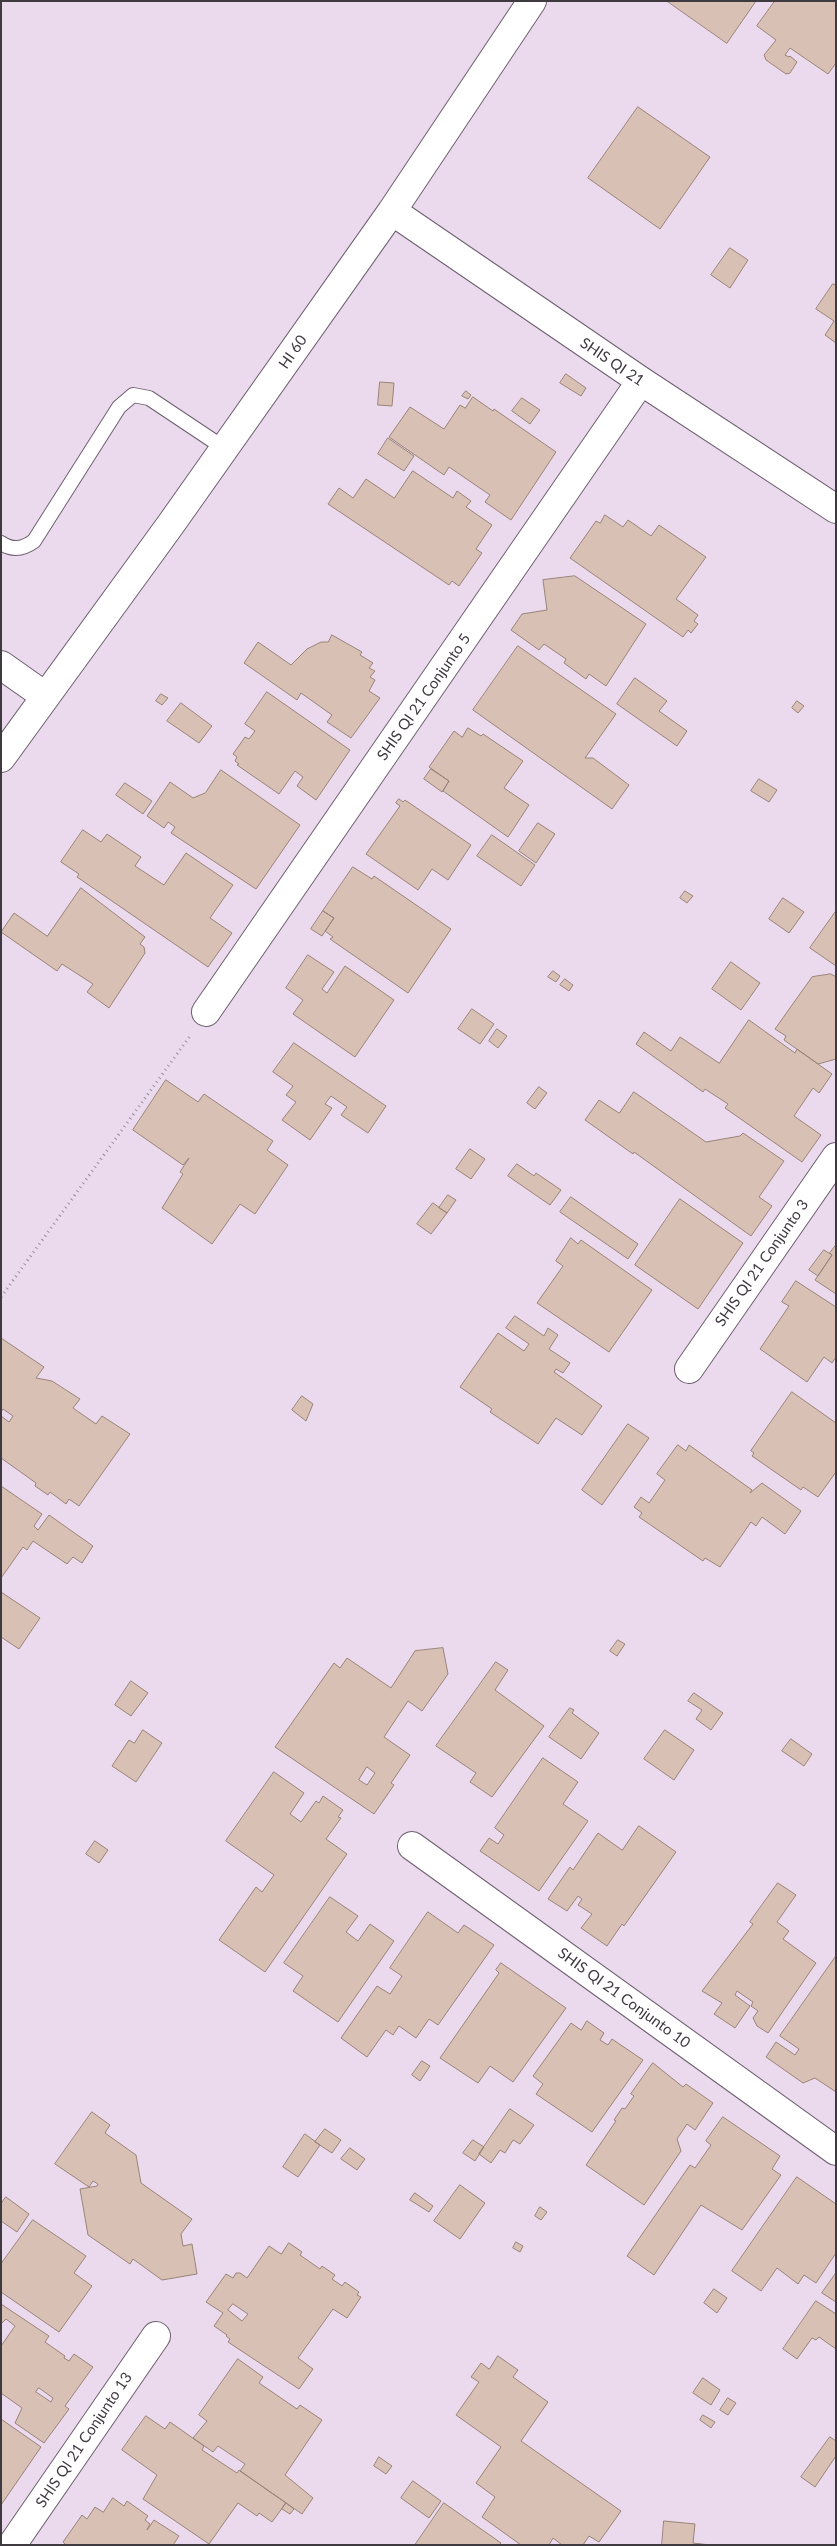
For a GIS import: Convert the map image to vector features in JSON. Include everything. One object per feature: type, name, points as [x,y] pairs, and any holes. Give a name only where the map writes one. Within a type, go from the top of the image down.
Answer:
[{"type":"street","name":"HI 60","points":[[1,758],[392,211],[532,1]]},
{"type":"street","name":"SHIS QI 21","points":[[392,211],[641,381],[836,509]]},
{"type":"street","name":"SHIS QI 21 Conjunto 5","points":[[206,1012],[641,381]]},
{"type":"street","points":[[1,665],[45,696]]},
{"type":"street","name":"SHIS QI 21 Conjunto 3","points":[[689,1369],[836,1157]]},
{"type":"street","name":"SHIS QI 21 Conjunto 10","points":[[412,1846],[836,2151]]},
{"type":"street","name":"SHIS QI 21 Conjunto 13","points":[[12,2545],[156,2336]]},
{"type":"lane","points":[[1,543],[9,549],[25,547],[34,541],[119,408],[133,395],[149,398],[224,448]]},
{"type":"path","points":[[1,1297],[206,1012]]},
{"type":"building","points":[[667,1],[756,1],[727,43]]},
{"type":"building","points":[[775,1],[836,1],[836,63],[828,74],[790,48],[785,55],[790,56],[797,62],[790,73],[786,74],[766,60],[764,55],[776,40],[757,26]]},
{"type":"building","points":[[638,107],[710,157],[660,229],[588,178]]},
{"type":"building","points":[[730,248],[748,260],[730,288],[711,275]]},
{"type":"building","points":[[833,284],[836,285],[836,343],[825,335],[834,321],[816,309]]},
{"type":"building","points":[[566,374],[586,388],[581,396],[560,383]]},
{"type":"building","points":[[380,382],[394,383],[392,406],[378,405]]},
{"type":"building","points":[[466,391],[471,395],[468,399],[462,396]]},
{"type":"building","points":[[473,397],[493,411],[494,409],[556,452],[511,520],[485,502],[490,495],[449,467],[444,475],[389,437],[410,407],[444,429],[460,405],[465,408]]},
{"type":"building","points":[[522,398],[540,410],[530,424],[512,411]]},
{"type":"building","points":[[388,438],[414,456],[404,471],[378,454]]},
{"type":"building","points":[[413,471],[453,498],[457,491],[471,501],[466,507],[492,525],[476,549],[482,553],[459,586],[452,581],[449,585],[328,504],[339,488],[353,498],[366,479],[394,498]]},
{"type":"building","points":[[605,515],[623,527],[628,520],[651,536],[659,525],[706,557],[676,599],[698,615],[694,621],[698,624],[691,633],[688,630],[683,637],[570,558],[596,521],[600,523]]},
{"type":"building","points":[[575,576],[646,624],[606,686],[589,674],[586,679],[564,663],[566,659],[544,644],[539,650],[511,630],[522,614],[547,610],[543,580]]},
{"type":"building","points":[[332,635],[362,652],[360,655],[373,663],[369,668],[375,671],[370,677],[375,680],[369,691],[380,698],[351,738],[327,722],[332,715],[301,693],[297,700],[244,663],[258,642],[291,665],[307,649],[321,642],[328,642]]},
{"type":"building","points":[[518,646],[616,714],[585,758],[593,758],[629,785],[612,809],[473,710]]},
{"type":"building","points":[[635,678],[667,701],[659,711],[687,731],[677,746],[617,704]]},
{"type":"building","points":[[267,692],[350,750],[316,800],[297,786],[303,777],[295,771],[279,794],[237,765],[239,764],[235,761],[237,757],[233,754],[245,737],[249,739],[255,731],[245,724]]},
{"type":"building","points":[[161,694],[168,698],[162,705],[156,701]]},
{"type":"building","points":[[797,701],[804,706],[798,713],[792,708]]},
{"type":"building","points":[[181,703],[212,726],[199,743],[167,721]]},
{"type":"building","points":[[468,728],[481,736],[483,734],[523,761],[504,788],[529,805],[508,837],[443,791],[449,781],[429,767],[454,731],[462,737]]},
{"type":"building","points":[[431,769],[449,781],[442,792],[424,779]]},
{"type":"building","points":[[221,770],[300,825],[256,889],[171,833],[175,827],[168,822],[164,828],[147,816],[170,782],[193,798],[205,793]]},
{"type":"building","points":[[759,779],[777,790],[769,802],[751,791]]},
{"type":"building","points":[[125,783],[152,801],[143,814],[116,795]]},
{"type":"building","points":[[399,799],[403,802],[405,800],[471,845],[448,880],[432,869],[418,890],[366,854],[400,806],[396,803]]},
{"type":"building","points":[[538,823],[555,834],[536,863],[519,851]]},
{"type":"building","points":[[83,830],[101,842],[107,834],[141,857],[135,866],[164,885],[186,853],[233,885],[210,918],[232,933],[208,967],[77,877],[79,874],[61,862]]},
{"type":"building","points":[[492,835],[535,865],[521,886],[477,856]]},
{"type":"building","points":[[353,867],[372,879],[374,876],[451,929],[408,993],[330,939],[333,937],[325,931],[334,918],[323,911]]},
{"type":"building","points":[[81,888],[145,937],[140,944],[144,947],[145,953],[109,1008],[87,992],[93,984],[62,964],[57,971],[1,932],[14,913],[47,936]]},
{"type":"building","points":[[685,891],[693,896],[687,903],[680,898]]},
{"type":"building","points":[[783,898],[804,912],[789,933],[769,919]]},
{"type":"building","points":[[323,911],[334,918],[322,936],[311,929]]},
{"type":"building","points":[[836,911],[836,966],[810,948]]},
{"type":"building","points":[[308,955],[334,972],[322,989],[327,993],[345,966],[394,1000],[355,1057],[293,1014],[303,1000],[286,988]]},
{"type":"building","points":[[731,962],[760,983],[741,1010],[712,989]]},
{"type":"building","points":[[553,971],[560,976],[556,982],[548,977]]},
{"type":"building","points":[[831,974],[836,977],[836,1059],[818,1064],[784,1040],[786,1036],[775,1029],[812,977]]},
{"type":"building","points":[[565,979],[573,985],[569,991],[560,985]]},
{"type":"building","points":[[472,1009],[494,1024],[480,1044],[458,1029]]},
{"type":"building","points":[[749,1020],[795,1053],[797,1049],[832,1074],[819,1093],[813,1088],[794,1116],[821,1135],[802,1162],[725,1108],[728,1104],[705,1089],[703,1092],[636,1044],[644,1032],[671,1051],[680,1037],[719,1063]]},
{"type":"building","points":[[497,1029],[507,1036],[498,1048],[489,1041]]},
{"type":"building","points":[[294,1043],[386,1106],[368,1133],[341,1115],[347,1107],[331,1096],[325,1104],[332,1108],[310,1140],[282,1120],[296,1102],[286,1095],[293,1086],[273,1072]]},
{"type":"building","points":[[166,1080],[198,1102],[204,1094],[273,1141],[267,1150],[288,1165],[255,1214],[240,1204],[212,1244],[162,1208],[183,1174],[180,1172],[189,1158],[183,1165],[133,1130]]},
{"type":"building","points":[[539,1087],[547,1093],[535,1109],[527,1103]]},
{"type":"building","points":[[634,1092],[706,1142],[740,1136],[743,1133],[784,1161],[759,1197],[772,1206],[751,1236],[634,1152],[633,1154],[585,1120],[599,1100],[619,1113]]},
{"type":"building","points":[[470,1149],[485,1159],[471,1179],[456,1169]]},
{"type":"building","points":[[517,1164],[534,1176],[536,1173],[561,1190],[550,1205],[508,1176]]},
{"type":"building","points":[[448,1195],[456,1200],[447,1213],[439,1208]]},
{"type":"building","points":[[571,1197],[638,1244],[628,1259],[560,1212]]},
{"type":"building","points":[[680,1199],[743,1243],[698,1309],[635,1265]]},
{"type":"building","points":[[433,1203],[447,1213],[431,1234],[417,1224]]},
{"type":"building","points":[[571,1238],[578,1244],[581,1240],[652,1290],[609,1352],[537,1303],[563,1266],[556,1261]]},
{"type":"building","points":[[836,1245],[836,1294],[815,1280],[832,1255],[830,1253]]},
{"type":"building","points":[[824,1250],[832,1255],[818,1276],[809,1270]]},
{"type":"building","points":[[796,1281],[836,1307],[836,1357],[832,1363],[824,1357],[807,1382],[760,1349],[789,1306],[782,1302]]},
{"type":"building","points":[[515,1316],[544,1336],[548,1328],[558,1335],[549,1349],[570,1363],[563,1373],[556,1369],[554,1372],[602,1406],[582,1435],[556,1418],[538,1444],[490,1412],[492,1409],[460,1387],[498,1333],[524,1351],[529,1344],[506,1328]]},
{"type":"building","points":[[1,1338],[44,1367],[36,1378],[52,1381],[80,1399],[73,1408],[96,1424],[102,1416],[130,1434],[79,1506],[69,1499],[66,1504],[50,1492],[48,1495],[35,1486],[36,1483],[1,1458],[1,1416],[9,1422],[13,1416],[3,1409],[1,1412]]},
{"type":"building","points":[[792,1392],[836,1423],[836,1472],[818,1497],[803,1487],[801,1490],[752,1456],[754,1453],[751,1451]]},
{"type":"building","points":[[302,1396],[313,1404],[306,1421],[292,1410]]},
{"type":"building","points":[[628,1424],[649,1438],[602,1505],[582,1490]]},
{"type":"building","points":[[678,1445],[686,1451],[689,1445],[752,1490],[750,1493],[762,1483],[801,1511],[785,1534],[762,1517],[756,1526],[751,1522],[720,1567],[705,1558],[703,1561],[639,1517],[642,1513],[634,1507],[641,1497],[649,1503],[665,1480],[657,1474]]},
{"type":"building","points":[[1,1486],[42,1514],[34,1526],[38,1530],[49,1515],[93,1546],[82,1563],[73,1557],[67,1564],[33,1541],[27,1550],[23,1547],[1,1578]]},
{"type":"building","points":[[1,1592],[40,1618],[19,1649],[1,1637]]},
{"type":"building","points":[[618,1640],[625,1644],[617,1656],[610,1651]]},
{"type":"building","points":[[443,1648],[448,1674],[422,1711],[408,1701],[384,1737],[410,1755],[391,1783],[394,1785],[374,1814],[275,1747],[334,1663],[340,1668],[347,1658],[391,1688],[415,1651]],"holes":[[[367,1767],[375,1773],[367,1785],[359,1780]]]},
{"type":"building","points":[[496,1662],[508,1670],[495,1690],[544,1726],[492,1797],[470,1782],[476,1773],[436,1746]]},
{"type":"building","points":[[131,1681],[148,1693],[131,1716],[115,1705]]},
{"type":"building","points":[[694,1693],[723,1713],[711,1730],[696,1719],[702,1710],[688,1701]]},
{"type":"building","points":[[570,1708],[574,1710],[572,1713],[599,1733],[581,1759],[549,1737]]},
{"type":"building","points":[[143,1730],[162,1743],[136,1782],[112,1766],[129,1740],[134,1743]]},
{"type":"building","points":[[665,1730],[694,1750],[674,1780],[644,1759]]},
{"type":"building","points":[[791,1739],[812,1754],[804,1766],[782,1751]]},
{"type":"building","points":[[543,1758],[578,1782],[563,1804],[588,1821],[539,1891],[480,1851],[489,1838],[498,1844],[504,1835],[495,1828]]},
{"type":"building","points":[[274,1772],[304,1793],[290,1814],[301,1822],[316,1801],[319,1803],[323,1796],[343,1810],[338,1817],[341,1818],[326,1839],[347,1854],[265,1972],[219,1940],[256,1887],[262,1892],[274,1875],[226,1841]]},
{"type":"building","points":[[639,1826],[676,1852],[624,1926],[622,1924],[607,1946],[581,1928],[592,1914],[578,1905],[582,1899],[578,1896],[567,1911],[548,1899],[570,1867],[573,1870],[598,1833],[622,1850]]},
{"type":"building","points":[[95,1841],[108,1850],[99,1863],[86,1854]]},
{"type":"building","points":[[778,1883],[796,1895],[777,1922],[789,1931],[783,1939],[816,1963],[768,2033],[757,2026],[753,2018],[758,2011],[751,2006],[753,2002],[737,1991],[735,1995],[750,2006],[735,2028],[714,2014],[722,2003],[702,1991],[753,1924],[750,1922]]},
{"type":"building","points":[[330,1897],[358,1916],[346,1932],[358,1941],[370,1924],[394,1941],[338,2022],[293,1991],[303,1976],[284,1963]]},
{"type":"building","points":[[428,1912],[458,1933],[464,1925],[494,1945],[438,2025],[429,2019],[416,2038],[399,2026],[393,2035],[386,2030],[367,2057],[341,2038],[377,1986],[390,1994],[402,1976],[390,1968]]},
{"type":"building","points":[[836,1956],[836,2092],[815,2078],[803,2083],[766,2057],[776,2042],[795,2055],[799,2049],[780,2036]]},
{"type":"building","points":[[501,1963],[566,2008],[513,2082],[490,2066],[478,2083],[440,2058],[499,1973],[496,1970]]},
{"type":"building","points":[[587,2021],[604,2033],[600,2040],[608,2045],[612,2039],[643,2060],[592,2132],[536,2094],[543,2084],[533,2076],[571,2023],[581,2030]]},
{"type":"building","points":[[422,2061],[430,2066],[420,2081],[412,2075]]},
{"type":"building","points":[[653,2063],[683,2087],[686,2084],[713,2103],[695,2130],[687,2124],[677,2139],[681,2151],[644,2205],[586,2165],[616,2121],[614,2120],[622,2108],[625,2109],[634,2096],[631,2094]]},
{"type":"building","points":[[510,2109],[534,2125],[520,2144],[513,2140],[505,2153],[500,2150],[491,2163],[479,2154]]},
{"type":"building","points":[[92,2112],[110,2125],[105,2133],[136,2155],[141,2183],[192,2219],[181,2234],[183,2246],[192,2244],[197,2274],[162,2280],[133,2259],[130,2264],[88,2235],[80,2189],[97,2186],[98,2184],[93,2181],[89,2187],[55,2164]]},
{"type":"building","points":[[723,2117],[780,2156],[772,2169],[781,2175],[742,2230],[701,2205],[654,2275],[627,2256],[690,2165],[695,2168],[711,2145],[706,2141]]},
{"type":"building","points":[[325,2129],[341,2140],[332,2153],[315,2142]]},
{"type":"building","points":[[305,2134],[320,2145],[298,2177],[283,2167]]},
{"type":"building","points":[[473,2140],[484,2147],[475,2161],[463,2153]]},
{"type":"building","points":[[350,2148],[365,2159],[357,2170],[341,2159]]},
{"type":"building","points":[[797,2177],[836,2204],[836,2253],[816,2283],[804,2275],[798,2284],[777,2268],[761,2291],[732,2271]]},
{"type":"building","points":[[460,2185],[485,2203],[460,2239],[434,2221]]},
{"type":"building","points":[[415,2193],[433,2206],[429,2212],[410,2200]]},
{"type":"building","points":[[6,2197],[29,2214],[17,2232],[1,2221],[1,2204]]},
{"type":"building","points":[[540,2207],[547,2212],[541,2220],[535,2216]]},
{"type":"building","points":[[33,2220],[86,2256],[74,2273],[92,2286],[59,2332],[1,2292],[1,2264]]},
{"type":"building","points":[[516,2242],[523,2246],[520,2252],[513,2248]]},
{"type":"building","points":[[289,2243],[302,2252],[300,2255],[320,2269],[322,2266],[335,2275],[332,2279],[342,2286],[345,2282],[359,2292],[357,2295],[361,2297],[347,2318],[333,2309],[298,2358],[313,2369],[299,2389],[228,2342],[230,2339],[227,2335],[214,2326],[223,2313],[206,2302],[226,2274],[233,2278],[236,2273],[240,2273],[247,2278],[269,2246],[281,2254]],"holes":[[[233,2304],[248,2314],[242,2321],[228,2310]]]},
{"type":"building","points":[[836,2273],[836,2302],[822,2293]]},
{"type":"building","points":[[714,2289],[727,2298],[717,2313],[704,2303]]},
{"type":"building","points":[[816,2301],[836,2314],[836,2349],[819,2337],[816,2340],[812,2338],[797,2359],[783,2349]]},
{"type":"building","points":[[1,2304],[49,2336],[45,2342],[65,2356],[64,2358],[69,2361],[74,2354],[93,2367],[65,2406],[69,2409],[44,2443],[15,2423],[22,2408],[1,2393],[1,2346],[15,2326],[6,2319],[1,2324]],"holes":[[[39,2388],[53,2398],[51,2402],[36,2392]]]},
{"type":"building","points":[[498,2356],[518,2370],[513,2377],[548,2402],[521,2441],[621,2511],[599,2542],[589,2536],[583,2545],[562,2545],[553,2538],[549,2545],[521,2545],[482,2517],[495,2497],[476,2483],[501,2447],[456,2415],[479,2382],[471,2377],[481,2363],[489,2369]]},
{"type":"building","points":[[238,2359],[263,2377],[259,2383],[297,2409],[300,2405],[322,2420],[285,2475],[313,2498],[302,2514],[240,2471],[245,2464],[218,2446],[213,2452],[193,2438],[207,2421],[199,2415]]},
{"type":"building","points":[[703,2378],[720,2390],[711,2405],[693,2393]]},
{"type":"building","points":[[728,2398],[736,2403],[728,2415],[720,2410]]},
{"type":"building","points":[[703,2415],[715,2422],[711,2428],[700,2420]]},
{"type":"building","points":[[146,2416],[165,2429],[170,2422],[204,2446],[202,2450],[237,2473],[239,2470],[286,2503],[272,2522],[259,2513],[257,2516],[238,2503],[209,2544],[143,2499],[157,2475],[122,2450]]},
{"type":"building","points":[[1,2419],[41,2447],[1,2505]]},
{"type":"building","points":[[830,2437],[836,2441],[836,2456],[815,2487],[801,2477]]},
{"type":"building","points":[[379,2457],[392,2466],[386,2474],[374,2466]]},
{"type":"building","points":[[413,2481],[441,2501],[429,2518],[401,2498]]},
{"type":"building","points":[[113,2498],[124,2506],[127,2501],[148,2516],[145,2520],[150,2524],[147,2530],[154,2520],[179,2536],[173,2545],[66,2545],[63,2542],[82,2515],[87,2519],[95,2507],[103,2512]]},
{"type":"building","points":[[286,2503],[294,2509],[290,2514],[282,2509]]},
{"type":"building","points":[[444,2503],[501,2543],[499,2545],[415,2545]]},
{"type":"building","points":[[664,2521],[695,2524],[693,2543],[710,2545],[662,2545]]}]
